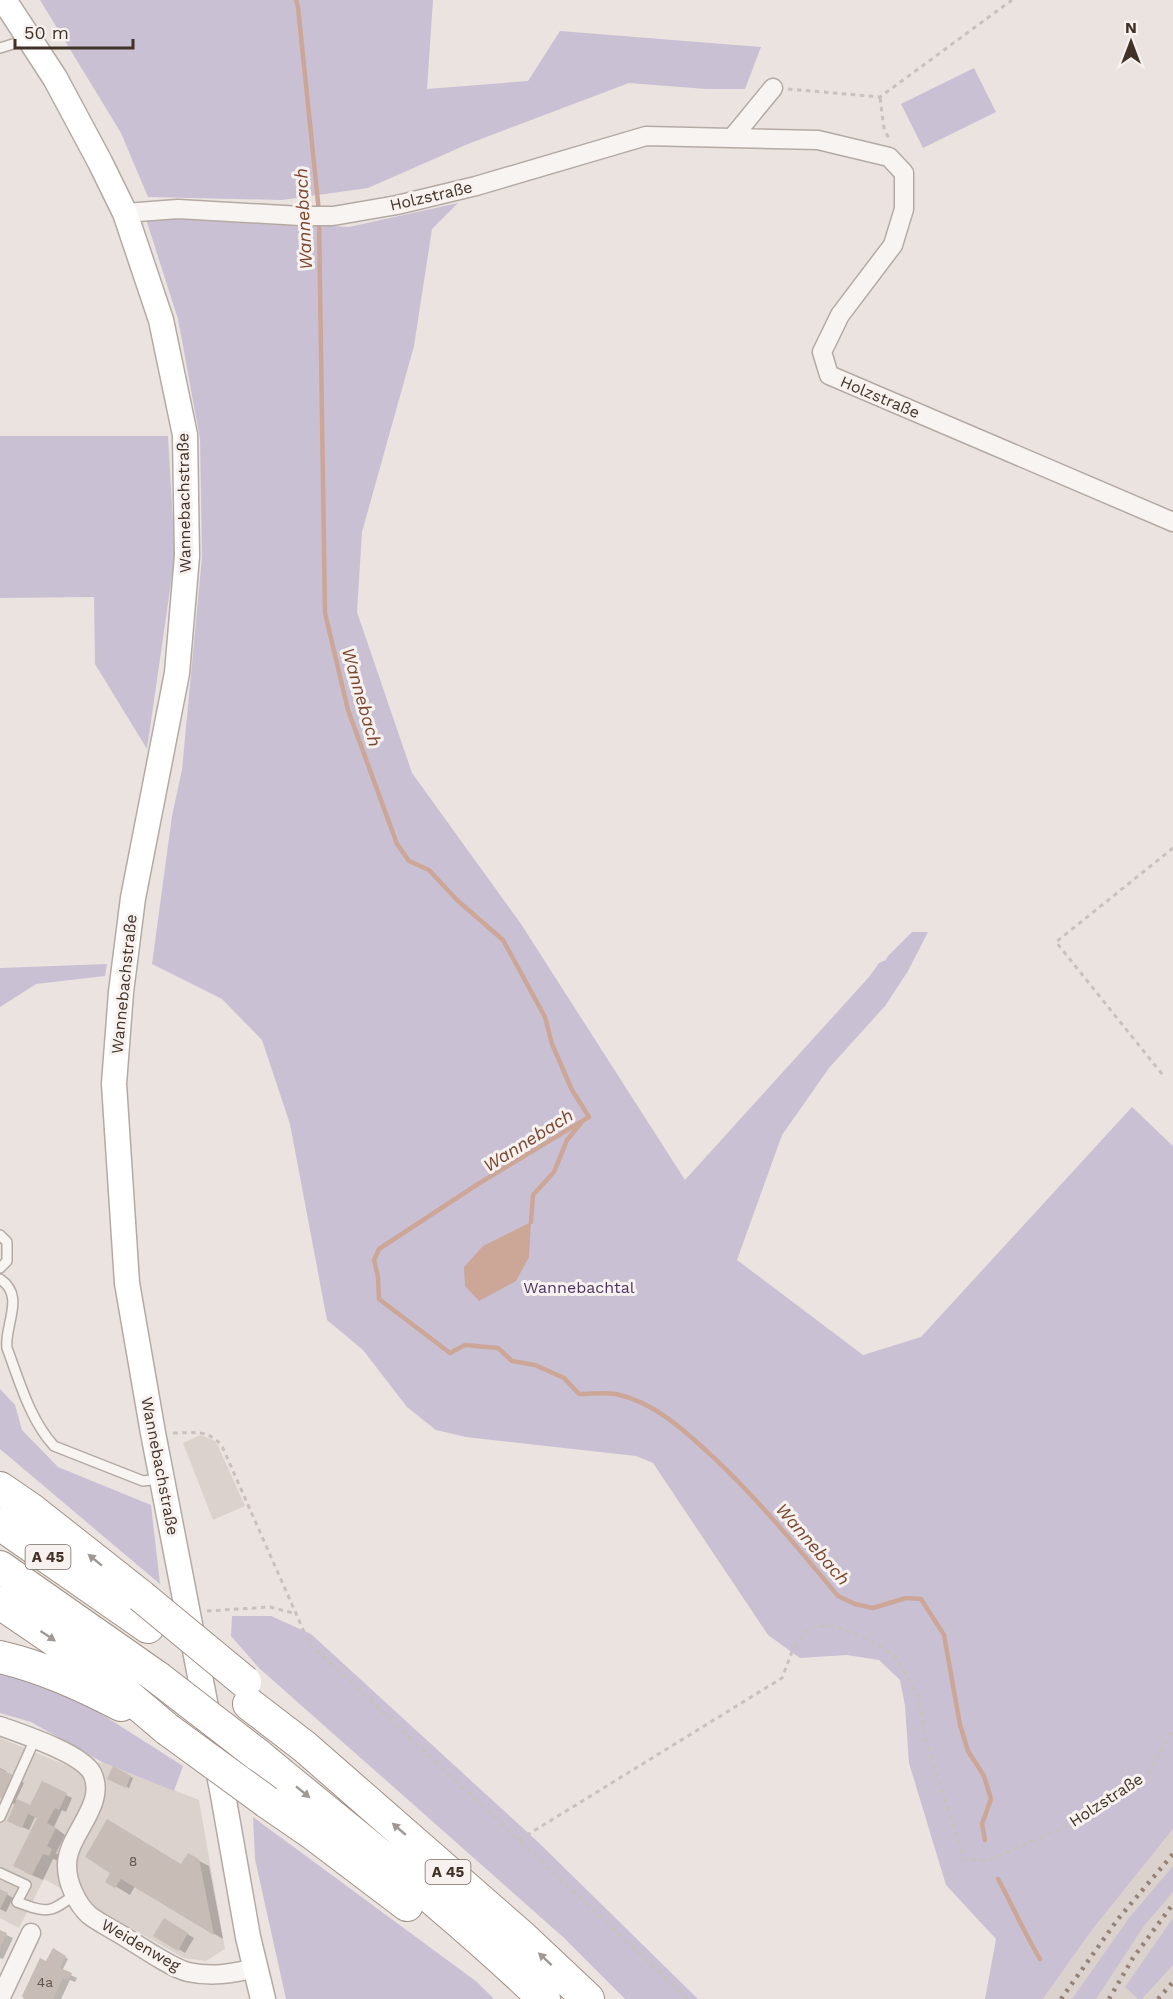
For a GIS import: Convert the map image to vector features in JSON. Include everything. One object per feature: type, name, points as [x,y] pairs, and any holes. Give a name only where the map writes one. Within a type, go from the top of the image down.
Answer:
[{"type":"highway","points":[[0,1479],[32,1510]]},
{"type":"highway","points":[[0,1488],[32,1510],[141,1596],[247,1693]]},
{"type":"highway","name":"A 45","points":[[0,1524],[247,1693],[305,1747],[511,1927],[588,1999]]},
{"type":"highway","name":"A 45","points":[[0,1567],[158,1677],[258,1755],[381,1856],[515,1971],[544,1999]]},
{"type":"highway","points":[[0,1603],[94,1667],[167,1729],[321,1839],[419,1914],[515,1971]]},
{"type":"highway","points":[[0,1658],[29,1664],[75,1682],[167,1729]]},
{"type":"main road","name":"Wannebachstraße","points":[[4,0],[54,78],[125,213],[161,320],[185,435],[187,556],[177,673],[134,898],[121,992],[114,1084],[127,1283],[153,1433],[262,1999]]},
{"type":"street","points":[[732,138],[773,88]]},
{"type":"street","name":"Holzstraße","points":[[125,213],[178,209],[333,216],[397,205],[476,186],[646,136],[818,140],[889,157],[904,173],[904,209],[893,245],[840,315],[822,352],[829,375],[1173,522]]},
{"type":"street","name":"Weidenweg","points":[[0,1726],[62,1750],[85,1764],[90,1770],[95,1782],[92,1806],[71,1846],[67,1861],[68,1878],[88,1914],[184,1971],[203,1975],[228,1975],[255,1968]]},
{"type":"street","points":[[0,1999],[31,1933]]},
{"type":"lane","points":[[0,48],[30,39]]},
{"type":"lane","points":[[0,1235],[7,1242],[7,1261],[0,1268]]},
{"type":"lane","points":[[0,1279],[5,1282],[13,1300],[12,1316],[7,1329],[7,1348],[32,1411],[47,1438],[54,1446],[123,1475],[143,1481],[163,1479]]},
{"type":"lane","points":[[0,1817],[35,1739]]},
{"type":"lane","points":[[0,1873],[26,1885],[17,1902],[32,1908],[48,1911],[58,1908],[75,1894]]},
{"type":"path","points":[[773,88],[880,97],[1012,0]]},
{"type":"path","points":[[880,97],[884,128],[904,173]]},
{"type":"path","points":[[1162,1074],[1056,942],[1173,848]]},
{"type":"path","points":[[153,1433],[205,1433],[214,1437],[222,1446],[309,1643],[688,1999]]},
{"type":"path","points":[[187,1613],[270,1607],[297,1614]]},
{"type":"path","name":"Holzstraße","points":[[519,1840],[782,1678],[793,1649],[809,1627],[832,1626],[869,1639],[895,1656],[918,1696],[926,1740],[964,1859],[987,1861],[1079,1821],[1148,1773],[1173,1731]]},
{"type":"shaded area","points":[[531,1222],[529,1257],[516,1281],[479,1301],[465,1286],[464,1267],[483,1246]]},
{"type":"shaded area","points":[[201,1435],[215,1441],[245,1506],[213,1520],[183,1443]]},
{"type":"shaded area","points":[[0,1738],[73,1768],[102,1762],[199,1800],[225,1949],[206,1961],[184,1958],[44,1879],[19,1928],[0,1918]]},
{"type":"shaded area","points":[[1173,1829],[1173,1999],[1043,1999],[1092,1930]]},
{"type":"green space","points":[[40,0],[433,0],[427,89],[528,81],[560,31],[761,47],[745,89],[706,89],[629,83],[468,144],[368,188],[282,200],[148,197],[121,133]]},
{"type":"green space","points":[[974,68],[996,112],[923,148],[901,104]]},
{"type":"green space","name":"Wannebachtal","points":[[458,203],[432,229],[414,346],[362,532],[357,612],[412,773],[521,924],[685,1180],[869,977],[879,963],[886,960],[912,932],[928,932],[908,971],[885,1006],[829,1068],[782,1135],[737,1260],[863,1355],[921,1337],[1132,1107],[1173,1146],[1173,1829],[1092,1930],[1043,1999],[985,1999],[996,1939],[946,1885],[909,1763],[905,1706],[900,1680],[879,1660],[847,1655],[800,1658],[768,1635],[653,1463],[636,1456],[466,1437],[436,1430],[407,1407],[363,1350],[327,1320],[290,1124],[262,1040],[222,999],[152,964],[172,816],[182,770],[202,557],[200,439],[178,319],[145,216],[349,227]]},
{"type":"green space","points":[[0,436],[168,436],[175,555],[147,749],[95,664],[94,597],[0,598]]},
{"type":"green space","points":[[107,964],[105,976],[36,984],[0,1007],[0,968]]},
{"type":"green space","points":[[0,1389],[15,1405],[22,1430],[58,1467],[151,1505],[160,1584],[0,1449]]},
{"type":"green space","points":[[232,1616],[271,1616],[311,1634],[538,1842],[698,1999],[625,1999],[563,1937],[259,1668],[231,1636]]},
{"type":"green space","points":[[0,1673],[12,1675],[84,1703],[183,1766],[174,1791],[102,1762],[31,1722],[0,1713]]},
{"type":"green space","points":[[253,1817],[477,1982],[494,1999],[286,1999],[255,1859]]},
{"type":"green space","points":[[1173,1866],[1173,1892],[1144,1926],[1096,1999],[1072,1999],[1129,1918]]},
{"type":"green space","points":[[1173,1918],[1173,1965],[1142,1999],[1138,1999],[1125,1987]]},
{"type":"building","points":[[113,1766],[131,1776],[126,1788],[107,1779]]},
{"type":"building","points":[[0,1769],[15,1776],[4,1799],[0,1798]]},
{"type":"building","points":[[42,1781],[67,1793],[59,1810],[55,1808],[47,1823],[56,1828],[47,1846],[52,1849],[49,1856],[43,1854],[32,1875],[13,1866],[37,1818],[28,1814],[22,1828],[7,1821],[17,1799],[30,1805]]},
{"type":"building","points":[[107,1819],[181,1864],[188,1853],[199,1859],[214,1935],[121,1879],[115,1888],[105,1882],[110,1873],[85,1857]]},
{"type":"building","points":[[0,1889],[8,1893],[0,1909]]},
{"type":"building","points":[[164,1918],[188,1933],[178,1951],[153,1936]]},
{"type":"building","points":[[0,1930],[7,1933],[0,1948]]},
{"type":"building","points":[[53,1948],[66,1956],[60,1968],[72,1973],[68,1980],[63,1978],[53,1999],[24,1999],[22,1996],[40,1958],[46,1961]]},
{"type":"waterway","name":"Wannebach","points":[[296,0],[319,212]]},
{"type":"waterway","name":"Wannebach","points":[[319,220],[325,613],[348,710],[397,844],[409,861],[429,870],[457,900],[503,940],[545,1017],[552,1044],[572,1090],[589,1117],[478,1184],[379,1249],[374,1260],[378,1277],[379,1299],[450,1353],[465,1345],[498,1348],[512,1361],[535,1365],[564,1378],[579,1394],[616,1394],[656,1410],[691,1436],[729,1472],[838,1596],[855,1604],[873,1608],[906,1598],[921,1599],[944,1635],[960,1725],[968,1751],[984,1776],[991,1799],[982,1824],[985,1840]]},
{"type":"waterway","points":[[531,1222],[533,1195],[554,1172],[567,1140],[581,1123]]},
{"type":"waterway","name":"Wannebach","points":[[998,1879],[1040,1959]]},
{"type":"railway","points":[[1061,1999],[1118,1919],[1173,1854]]},
{"type":"railway","points":[[1109,1999],[1133,1958],[1173,1904]]},
{"type":"railway","points":[[1158,1999],[1173,1982]]}]
